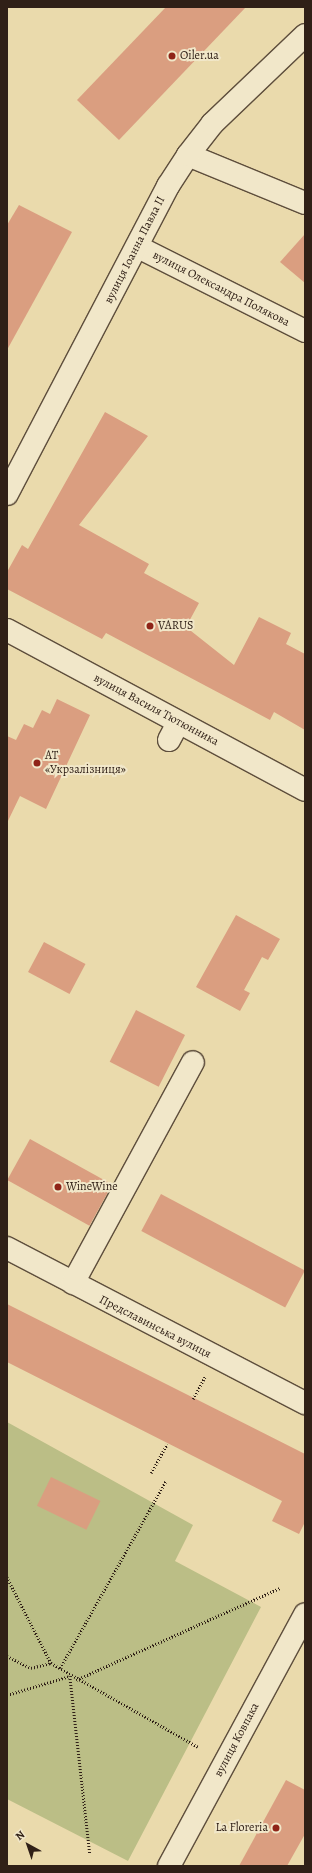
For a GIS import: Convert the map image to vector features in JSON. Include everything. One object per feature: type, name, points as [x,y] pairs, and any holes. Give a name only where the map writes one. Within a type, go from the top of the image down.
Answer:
[{"type":"street","name":"вулиця Іоанна Павла II","points":[[7,494],[188,155],[212,124],[305,35]]},
{"type":"street","points":[[188,155],[305,203]]},
{"type":"street","name":"вулиця Олександра Полякова","points":[[138,247],[305,331]]},
{"type":"street","name":"вулиця Василя Тютюнника","points":[[7,630],[174,731],[305,790]]},
{"type":"street","points":[[73,1283],[193,1062]]},
{"type":"street","name":"Предславинська вулиця","points":[[7,1248],[305,1403]]},
{"type":"street","name":"вулиця Ковпака","points":[[170,1866],[305,1614]]},
{"type":"path","points":[[193,1398],[214,1357]]},
{"type":"path","points":[[151,1473],[167,1444]]},
{"type":"path","points":[[60,1668],[166,1481]]},
{"type":"path","points":[[7,1577],[51,1663],[76,1680],[198,1746]]},
{"type":"path","points":[[76,1680],[280,1588]]},
{"type":"path","points":[[7,1656],[30,1668],[51,1663]]},
{"type":"path","points":[[7,1695],[70,1676]]},
{"type":"path","points":[[70,1676],[90,1854]]},
{"type":"green space","points":[[7,1422],[193,1525],[175,1561],[261,1607],[128,1861],[7,1799]]},
{"type":"building","points":[[166,7],[246,7],[119,140],[77,100]]},
{"type":"building","points":[[19,205],[72,232],[7,350],[7,225]]},
{"type":"building","points":[[305,234],[305,283],[280,262]]},
{"type":"building","points":[[105,412],[148,436],[79,525],[149,564],[144,573],[199,603],[186,627],[234,665],[259,617],[291,633],[286,644],[305,654],[305,730],[274,712],[270,720],[106,633],[102,639],[7,589],[7,572],[22,545],[28,549]]},
{"type":"building","name":"АТ «Укрзалізниця»","points":[[57,699],[90,715],[46,809],[20,796],[7,823],[7,736],[16,740],[24,724],[33,728],[42,710],[50,714]]},
{"type":"building","points":[[236,915],[280,939],[268,960],[262,957],[244,990],[250,993],[240,1011],[196,987]]},
{"type":"building","points":[[44,942],[85,964],[70,994],[28,972]]},
{"type":"building","points":[[136,1010],[185,1035],[159,1087],[110,1062]]},
{"type":"building","points":[[30,1139],[112,1185],[89,1226],[7,1180]]},
{"type":"building","points":[[161,1194],[305,1271],[285,1308],[141,1231]]},
{"type":"building","points":[[7,1304],[305,1454],[305,1522],[299,1534],[272,1521],[282,1501],[7,1362]]},
{"type":"building","points":[[51,1477],[100,1501],[86,1530],[37,1506]]},
{"type":"building","points":[[286,1780],[305,1790],[305,1834],[287,1866],[239,1866]]},
{"type":"place","name":"Oiler.ua","points":[[172,56]]},
{"type":"place","name":"VARUS","points":[[150,626]]},
{"type":"place","name":"АТ «Укрзалізниця»","points":[[37,763]]},
{"type":"place","name":"WineWine","points":[[58,1187]]},
{"type":"place","name":"La Floreria","points":[[276,1828]]}]
